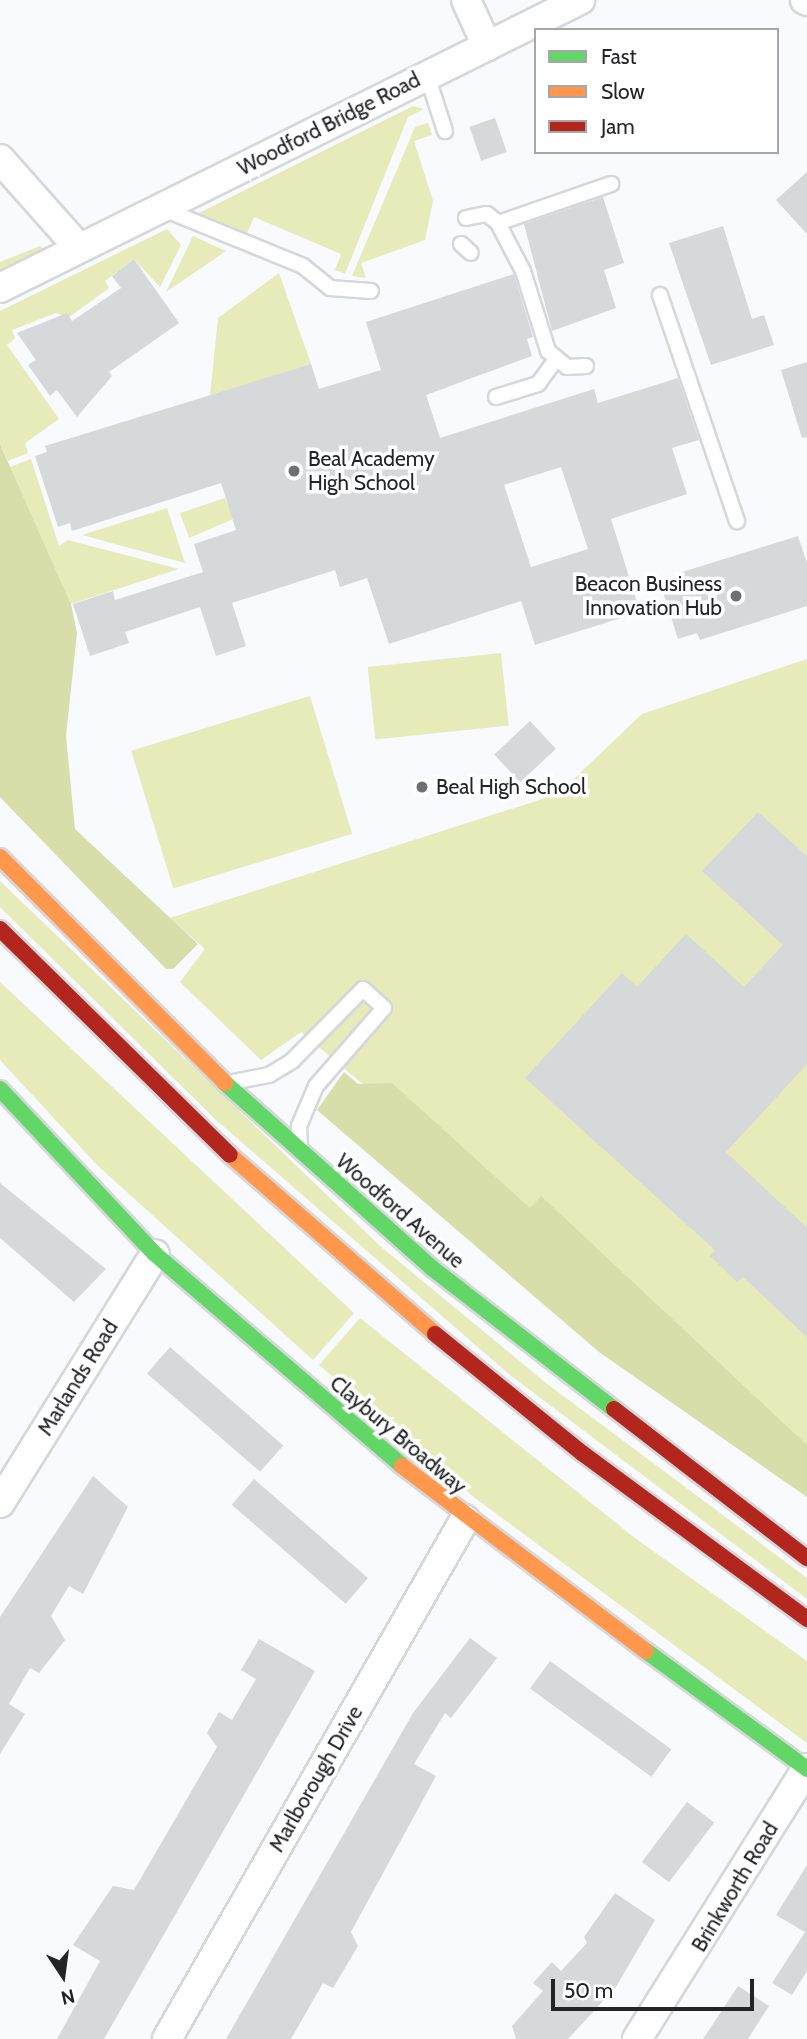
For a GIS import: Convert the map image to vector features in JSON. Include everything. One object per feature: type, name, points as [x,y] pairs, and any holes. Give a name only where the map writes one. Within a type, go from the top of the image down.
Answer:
[{"type":"main road","name":"Woodford Avenue","points":[[0,857],[225,1083],[300,1151],[600,1404],[807,1558]]},
{"type":"main road","points":[[0,929],[234,1159],[403,1308],[582,1453],[807,1619]]},
{"type":"main road","name":"Claybury Broadway","points":[[0,1089],[155,1254],[465,1519],[807,1769]]},
{"type":"street","points":[[466,0],[487,46]]},
{"type":"street","name":"Woodford Bridge Road","points":[[0,288],[580,0]]},
{"type":"street","points":[[0,159],[79,248]]},
{"type":"street","name":"Marlands Road","points":[[0,1503],[155,1254]]},
{"type":"street","name":"Marlborough Drive","points":[[167,2039],[465,1519]]},
{"type":"street","name":"Brinkworth Road","points":[[637,2039],[807,1769]]},
{"type":"lane","points":[[427,75],[445,131]]},
{"type":"lane","points":[[499,229],[611,184]]},
{"type":"lane","points":[[160,208],[303,266],[330,288],[371,291]]},
{"type":"lane","points":[[466,218],[486,214],[514,251],[555,361]]},
{"type":"lane","points":[[660,295],[673,340],[691,374],[737,520]]},
{"type":"lane","points":[[555,361],[586,366]]},
{"type":"lane","points":[[496,397],[538,384],[555,361]]},
{"type":"lane","points":[[225,1083],[253,1080],[292,1061],[363,989],[384,1008],[316,1086],[299,1126],[300,1151]]},
{"type":"green space","points":[[413,106],[424,109],[408,117],[345,274],[335,270],[341,254],[254,217],[247,233],[197,214]]},
{"type":"green space","points":[[428,123],[432,135],[414,141],[433,201],[425,240],[361,263],[366,278],[352,276],[415,127]]},
{"type":"green space","points":[[167,229],[181,245],[160,287],[134,259],[105,281],[109,288],[69,317],[56,313],[12,330],[15,338],[7,345],[59,419],[25,443],[28,453],[8,461],[0,444],[0,311]]},
{"type":"green space","points":[[193,236],[226,251],[166,292]]},
{"type":"green space","points":[[40,246],[47,251],[0,277],[0,262]]},
{"type":"green space","points":[[279,273],[311,364],[210,396],[218,318]]},
{"type":"green space","points":[[0,444],[71,604],[77,633],[66,736],[75,829],[198,944],[173,969],[166,969],[0,797]]},
{"type":"green space","points":[[31,459],[59,546],[68,540],[179,569],[71,604],[10,467]]},
{"type":"green space","points":[[225,498],[228,506],[245,514],[189,538],[180,513]]},
{"type":"green space","points":[[167,508],[185,563],[82,535]]},
{"type":"green space","points":[[501,653],[509,726],[375,740],[368,667]]},
{"type":"green space","points":[[807,659],[807,1459],[301,1032],[261,1060],[180,982],[205,949],[170,918],[558,794],[642,714]]},
{"type":"green space","points":[[310,696],[352,834],[173,888],[131,751]]},
{"type":"green space","points":[[0,881],[379,1245],[546,1383],[807,1578],[807,1599],[510,1375],[216,1120],[0,907]]},
{"type":"green space","points":[[0,982],[354,1313],[313,1360],[98,1166],[0,1060]]},
{"type":"green space","points":[[344,1072],[358,1084],[392,1083],[530,1208],[541,1196],[807,1445],[807,1497],[599,1352],[317,1110]]},
{"type":"green space","points":[[360,1318],[635,1538],[807,1661],[807,1743],[475,1498],[319,1365]]},
{"type":"building","points":[[495,118],[507,152],[481,161],[469,127]]},
{"type":"building","points":[[807,172],[807,234],[776,200]]},
{"type":"building","points":[[603,197],[624,263],[604,270],[616,308],[552,331],[524,224]]},
{"type":"building","points":[[723,226],[752,319],[764,315],[774,345],[711,365],[669,243]]},
{"type":"building","points":[[134,259],[179,323],[109,372],[112,376],[77,417],[57,390],[50,396],[28,365],[36,360],[17,333],[67,313],[72,321],[121,288],[112,276]]},
{"type":"building","name":"Beal Academy High School","points":[[514,274],[533,337],[527,339],[532,356],[426,395],[440,438],[594,389],[598,403],[678,378],[699,440],[672,448],[687,494],[611,519],[640,612],[535,645],[521,601],[389,644],[367,578],[340,587],[335,570],[232,603],[246,646],[216,656],[200,607],[125,632],[129,643],[90,656],[73,604],[113,591],[115,600],[203,572],[194,544],[236,530],[221,483],[72,531],[70,523],[58,527],[35,456],[47,452],[45,446],[311,364],[319,389],[381,370],[366,322]],"holes":[[[561,467],[588,549],[531,567],[504,485]]]},
{"type":"building","points":[[807,362],[807,437],[802,438],[781,370]]},
{"type":"building","name":"Beacon Business Innovation Hub","points":[[798,536],[807,563],[807,606],[700,640],[697,633],[678,639],[661,586],[681,579],[679,573]]},
{"type":"building","points":[[530,721],[556,749],[520,782],[494,754]]},
{"type":"building","points":[[758,812],[807,856],[807,1064],[726,1152],[807,1228],[807,1337],[743,1277],[737,1282],[710,1256],[715,1250],[525,1078],[622,973],[637,987],[686,934],[744,987],[783,945],[702,871]]},
{"type":"building","points":[[0,1183],[106,1269],[74,1302],[0,1238]]},
{"type":"building","points":[[170,1347],[283,1445],[260,1472],[147,1373]]},
{"type":"building","points":[[93,1476],[128,1507],[83,1594],[69,1586],[51,1616],[65,1640],[39,1673],[30,1668],[9,1704],[25,1714],[0,1754],[0,1617]]},
{"type":"building","points":[[254,1479],[368,1578],[346,1604],[232,1505]]},
{"type":"building","points":[[470,1638],[497,1658],[451,1718],[445,1713],[414,1764],[436,1776],[351,1932],[358,1946],[333,1988],[323,1983],[291,2039],[226,2039],[413,1713]]},
{"type":"building","points":[[259,1639],[315,1671],[104,2039],[57,2039],[100,1961],[73,1945],[113,1886],[134,1890],[217,1747],[207,1733],[219,1712],[232,1720],[256,1679],[241,1670]]},
{"type":"building","points":[[550,1661],[671,1749],[651,1777],[530,1689]]},
{"type":"building","points":[[687,1802],[714,1822],[669,1882],[642,1862]]},
{"type":"building","points":[[807,1865],[807,1971],[792,1995],[772,1983],[805,1932],[776,1915]]},
{"type":"building","points":[[615,1893],[655,1920],[616,1987],[568,2039],[516,2039],[512,2026],[543,1991],[533,1983],[552,1962],[561,1971],[587,1943],[584,1937]]},
{"type":"building","points":[[738,1986],[769,2006],[748,2039],[703,2039]]},
{"type":"traffic: fast","points":[[225,1083],[432,1268],[614,1409]]},
{"type":"traffic: fast","points":[[0,1089],[155,1254],[402,1466]]},
{"type":"traffic: fast","points":[[646,1651],[807,1769]]},
{"type":"traffic: slow","points":[[0,857],[225,1083]]},
{"type":"traffic: slow","points":[[230,1155],[435,1334]]},
{"type":"traffic: slow","points":[[402,1466],[646,1651]]},
{"type":"traffic: jam","points":[[0,929],[230,1155]]},
{"type":"traffic: jam","points":[[435,1334],[582,1453],[807,1619]]},
{"type":"traffic: jam","points":[[614,1409],[807,1558]]},
{"type":"place","name":"Beal Academy High School","points":[[294,471]]},
{"type":"place","name":"Beacon Business Innovation Hub","points":[[736,596]]},
{"type":"place","name":"Beal High School","points":[[422,787]]}]
